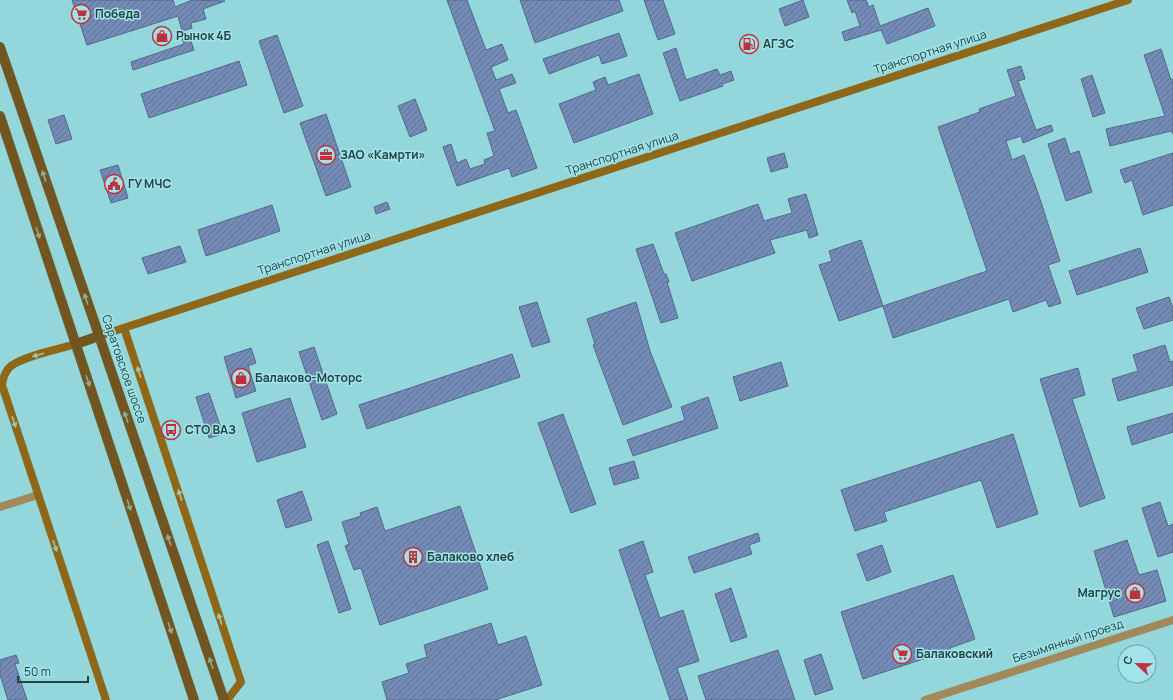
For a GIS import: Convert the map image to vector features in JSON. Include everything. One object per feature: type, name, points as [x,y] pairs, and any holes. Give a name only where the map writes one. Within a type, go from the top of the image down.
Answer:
[{"type":"main road","name":"Транспортная улица","points":[[99,336],[1128,0]]},
{"type":"main road","name":"Саратовское шоссе","points":[[0,47],[224,700]]},
{"type":"main road","points":[[0,116],[194,700]]},
{"type":"main road","points":[[124,328],[241,682],[227,700]]},
{"type":"main road","points":[[99,336],[19,361],[10,366],[4,375],[1,385],[106,700]]},
{"type":"street","points":[[0,507],[38,495]]},
{"type":"street","name":"Безымянный проезд","points":[[925,700],[1173,620]]},
{"type":"building","points":[[72,0],[173,0],[175,7],[192,0],[225,1],[203,9],[206,19],[191,23],[192,28],[182,31],[178,16],[87,45]]},
{"type":"building","points":[[447,0],[467,0],[486,50],[502,44],[508,60],[491,67],[496,80],[512,74],[516,83],[499,89],[508,113],[516,110],[537,168],[512,177],[509,168],[457,186],[443,147],[451,144],[457,163],[466,159],[470,169],[485,164],[484,160],[494,156],[487,133],[495,131]]},
{"type":"building","points":[[520,0],[619,0],[623,11],[535,43]]},
{"type":"building","points":[[644,0],[663,0],[675,34],[658,40]]},
{"type":"building","points":[[803,0],[809,17],[785,26],[779,9]]},
{"type":"building","points":[[847,0],[866,0],[869,7],[873,5],[880,26],[928,8],[935,26],[887,44],[881,30],[845,41],[842,32],[860,26],[855,11],[852,13]]},
{"type":"building","points":[[188,33],[194,50],[133,70],[131,62],[184,44],[181,35]]},
{"type":"building","points":[[619,33],[627,56],[602,64],[599,55],[549,74],[543,59]]},
{"type":"building","points":[[277,35],[303,106],[284,113],[259,41]]},
{"type":"building","points":[[676,48],[686,80],[717,69],[720,75],[731,71],[734,80],[722,84],[723,86],[680,101],[663,53]]},
{"type":"building","points":[[1161,49],[1171,80],[1173,79],[1173,134],[1171,131],[1110,146],[1106,129],[1165,116],[1144,55]]},
{"type":"building","points":[[239,61],[247,85],[149,118],[141,94]]},
{"type":"building","points":[[1021,66],[1025,79],[1018,81],[1036,130],[1051,125],[1053,131],[1023,143],[1021,136],[1006,141],[1012,160],[1024,155],[1039,196],[1060,261],[1048,265],[1061,303],[1049,307],[1046,300],[1013,312],[1009,299],[893,338],[883,306],[987,271],[938,127],[980,112],[979,109],[1016,96],[1007,70]]},
{"type":"building","points":[[639,74],[653,114],[574,143],[559,104],[596,90],[593,82],[605,77],[608,85]]},
{"type":"building","points":[[1092,75],[1105,113],[1093,117],[1081,79]]},
{"type":"building","points":[[415,99],[427,130],[410,137],[398,106]]},
{"type":"building","name":"ЗАО «Камрти»","points":[[326,114],[351,187],[326,196],[300,123]]},
{"type":"building","points":[[64,115],[72,139],[56,144],[48,120]]},
{"type":"building","points":[[1065,138],[1070,154],[1079,151],[1092,192],[1066,201],[1048,144]]},
{"type":"building","points":[[784,153],[788,167],[771,172],[767,158]]},
{"type":"building","points":[[1173,153],[1173,205],[1143,215],[1132,180],[1125,183],[1120,170]]},
{"type":"building","name":"ГУ МЧС","points":[[118,165],[128,198],[111,203],[100,170]]},
{"type":"building","points":[[806,194],[818,235],[809,238],[807,230],[770,240],[775,253],[692,281],[675,233],[758,204],[764,221],[792,213],[788,199]]},
{"type":"building","points":[[387,202],[390,209],[376,214],[374,207]]},
{"type":"building","points":[[272,205],[280,231],[206,256],[198,230]]},
{"type":"building","points":[[861,240],[883,306],[839,321],[819,265],[832,261],[829,251]]},
{"type":"building","points":[[653,244],[664,274],[666,274],[669,282],[667,282],[678,318],[661,323],[636,249]]},
{"type":"building","points":[[180,246],[186,262],[148,274],[142,258]]},
{"type":"building","points":[[1140,248],[1148,272],[1077,295],[1069,271]]},
{"type":"building","points":[[1169,297],[1173,308],[1173,320],[1144,329],[1136,308]]},
{"type":"building","points":[[537,302],[550,342],[532,347],[519,307]]},
{"type":"building","points":[[636,302],[650,351],[672,407],[623,425],[593,345],[595,344],[587,319]]},
{"type":"building","points":[[1165,345],[1170,362],[1173,361],[1173,385],[1118,401],[1112,379],[1138,371],[1133,355]]},
{"type":"building","points":[[314,347],[337,414],[322,420],[299,352]]},
{"type":"building","name":"Балаково-Моторс","points":[[251,348],[256,363],[248,366],[256,391],[236,398],[224,357]]},
{"type":"building","points":[[512,354],[520,377],[367,429],[359,405]]},
{"type":"building","points":[[781,362],[788,386],[740,401],[733,377]]},
{"type":"building","points":[[1078,368],[1085,395],[1072,399],[1105,498],[1080,507],[1040,379]]},
{"type":"building","points":[[209,393],[223,434],[209,438],[196,397]]},
{"type":"building","points":[[708,397],[718,428],[633,456],[627,440],[685,420],[681,407]]},
{"type":"building","points":[[290,398],[306,447],[257,462],[242,413]]},
{"type":"building","points":[[1173,413],[1173,432],[1132,445],[1127,427]]},
{"type":"building","points":[[563,414],[596,504],[571,513],[538,423]]},
{"type":"building","points":[[1013,434],[1038,514],[997,528],[981,480],[884,512],[887,521],[855,531],[841,490]]},
{"type":"building","points":[[634,461],[639,478],[614,485],[609,468]]},
{"type":"building","points":[[302,491],[312,520],[286,528],[277,500]]},
{"type":"building","points":[[1160,502],[1168,526],[1173,524],[1173,552],[1158,557],[1142,508]]},
{"type":"building","name":"Балаково хлеб","points":[[460,506],[488,589],[380,625],[361,568],[354,570],[345,546],[349,544],[342,522],[361,516],[360,513],[377,507],[385,531]]},
{"type":"building","points":[[758,533],[760,541],[749,545],[752,554],[694,573],[688,557]]},
{"type":"building","points":[[1127,540],[1139,575],[1157,570],[1166,601],[1114,617],[1094,551]]},
{"type":"building","points":[[328,541],[351,609],[339,613],[317,545]]},
{"type":"building","points":[[643,541],[653,572],[645,575],[660,618],[683,610],[699,661],[677,668],[688,700],[670,700],[619,550]]},
{"type":"building","points":[[882,545],[891,572],[867,581],[857,554]]},
{"type":"building","points":[[953,575],[975,639],[950,648],[950,650],[863,679],[841,612]]},
{"type":"building","points":[[731,588],[747,637],[731,642],[715,594]]},
{"type":"building","points":[[491,623],[498,645],[526,636],[542,685],[495,700],[387,700],[382,682],[409,673],[406,664],[427,657],[424,645]]},
{"type":"building","points":[[778,650],[795,700],[706,700],[698,676]]},
{"type":"building","points":[[821,654],[833,689],[815,695],[804,660]]},
{"type":"building","points":[[16,655],[19,663],[15,664],[27,700],[8,700],[0,675],[0,660]]},
{"type":"place","name":"Победа","points":[[81,14]]},
{"type":"place","name":"Рынок 4Б","points":[[162,36]]},
{"type":"place","name":"АГЗС","points":[[749,44]]},
{"type":"place","name":"ЗАО «Камрти»","points":[[326,155]]},
{"type":"place","name":"ГУ МЧС","points":[[114,184]]},
{"type":"place","name":"Балаково-Моторс","points":[[241,378]]},
{"type":"place","name":"СТО ВАЗ","points":[[171,430]]},
{"type":"place","name":"Балаково хлеб","points":[[413,557]]},
{"type":"place","name":"Магрус","points":[[1135,593]]},
{"type":"place","name":"Балаковский","points":[[902,654]]}]
